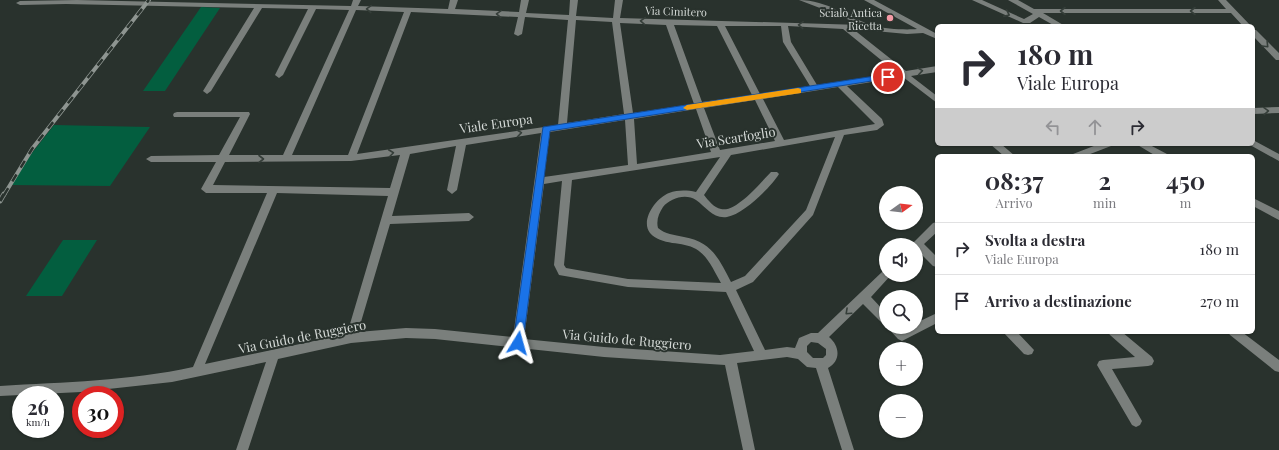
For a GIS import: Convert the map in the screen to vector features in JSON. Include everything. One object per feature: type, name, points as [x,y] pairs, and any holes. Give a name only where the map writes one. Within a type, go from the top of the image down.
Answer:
[{"type":"street","points":[[280,74],[319,5],[330,0]]},
{"type":"street","points":[[286,159],[357,0]]},
{"type":"street","points":[[397,10],[400,0]]},
{"type":"street","points":[[451,11],[454,0]]},
{"type":"street","points":[[518,34],[525,0]]},
{"type":"street","points":[[562,126],[574,0]]},
{"type":"street","points":[[619,0],[616,20],[629,116],[633,168]]},
{"type":"street","points":[[803,0],[836,11],[873,28]]},
{"type":"street","points":[[868,0],[935,36]]},
{"type":"street","points":[[976,0],[1024,21],[1028,21],[1036,13],[1232,11]]},
{"type":"street","points":[[1012,0],[1056,24]]},
{"type":"street","points":[[1222,0],[1245,24]]},
{"type":"street","name":"Via Cimitero","points":[[20,3],[66,2],[260,6],[319,5],[353,9],[451,11],[669,23],[784,24],[846,28],[873,28],[907,32],[918,32],[922,30]]},
{"type":"street","points":[[207,91],[260,6]]},
{"type":"street","points":[[351,158],[408,10]]},
{"type":"street","points":[[669,23],[716,153]]},
{"type":"street","points":[[720,24],[781,143]]},
{"type":"street","points":[[784,24],[788,42],[815,88]]},
{"type":"street","points":[[846,28],[935,98]]},
{"type":"street","points":[[1255,34],[1279,58]]},
{"type":"street","name":"Viale Europa","points":[[151,159],[351,158],[841,85],[935,69]]},
{"type":"street","name":"Via Scarfoglio","points":[[540,181],[633,168],[877,127],[880,124],[879,121],[841,85]]},
{"type":"street","points":[[1255,112],[1279,110]]},
{"type":"street","points":[[177,114],[246,114],[206,190],[274,189],[329,192],[394,192]]},
{"type":"street","points":[[518,343],[546,129]]},
{"type":"street","points":[[567,178],[559,265],[563,272],[628,283],[729,288],[750,280],[810,212],[841,133]]},
{"type":"street","points":[[452,190],[462,141]]},
{"type":"street","points":[[1255,144],[1279,158]]},
{"type":"street","points":[[998,146],[1008,154]]},
{"type":"street","points":[[1081,154],[1103,146]]},
{"type":"street","points":[[1145,146],[1160,154]]},
{"type":"street","points":[[351,338],[406,151]]},
{"type":"street","points":[[698,196],[729,151]]},
{"type":"street","points":[[762,356],[729,288],[714,261],[704,249],[688,241],[661,235],[654,230],[652,223],[660,203],[665,198],[680,194],[698,196],[716,211],[722,214],[729,213],[741,207],[774,174]]},
{"type":"street","points":[[196,372],[274,189]]},
{"type":"street","points":[[1255,203],[1279,216]]},
{"type":"street","points":[[385,220],[469,217]]},
{"type":"street","points":[[923,239],[935,228]]},
{"type":"street","points":[[923,250],[935,261]]},
{"type":"street","points":[[820,338],[879,282]]},
{"type":"street","points":[[864,297],[879,313]]},
{"type":"street","points":[[923,325],[935,319]]},
{"type":"street","name":"Via Guido de Ruggiero","points":[[0,391],[38,390],[126,383],[196,372],[351,338],[413,333],[604,352],[720,360],[787,352],[801,354]]},
{"type":"street","points":[[1011,334],[1028,350]]},
{"type":"street","points":[[1116,334],[1148,361],[1103,365],[1136,421]]},
{"type":"street","points":[[1237,334],[1279,367]]},
{"type":"street","points":[[820,338],[829,344],[833,352],[830,361],[821,365],[812,364],[801,354],[801,345],[806,339],[820,338]]},
{"type":"street","points":[[242,450],[274,355]]},
{"type":"street","points":[[730,359],[749,450]]},
{"type":"street","points":[[821,365],[848,450]]},
{"type":"green space","points":[[201,7],[220,8],[165,91],[143,91]]},
{"type":"green space","points":[[54,125],[150,127],[110,186],[11,185],[32,153]]},
{"type":"green space","points":[[63,240],[97,240],[62,296],[26,296]]},
{"type":"railway","points":[[4,195],[32,149],[149,0]]},
{"type":"railway","points":[[0,201],[4,194]]},
{"type":"slow traffic","points":[[687,108],[798,91]]},
{"type":"place","name":"Scialò Antica Ricetta","points":[[890,18]]},
{"type":"route","points":[[518,343],[546,129],[888,77]]}]
